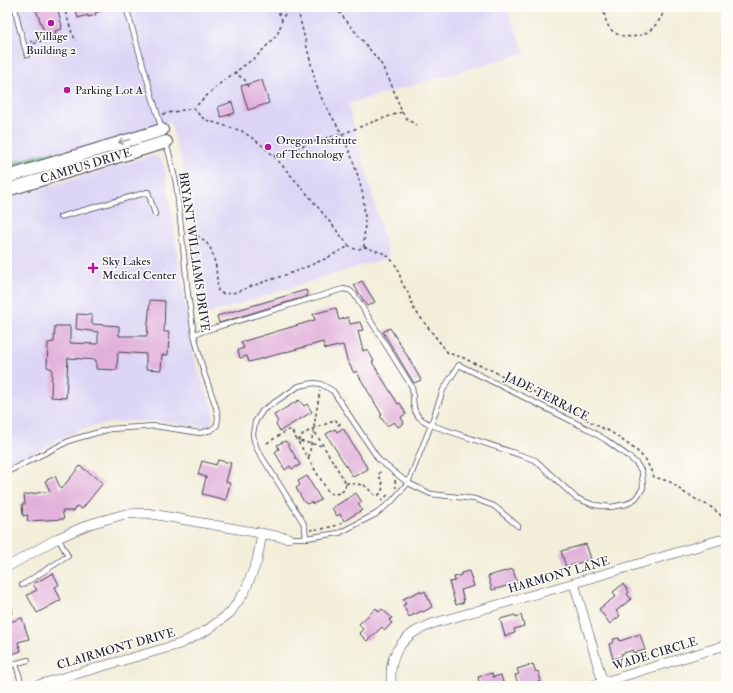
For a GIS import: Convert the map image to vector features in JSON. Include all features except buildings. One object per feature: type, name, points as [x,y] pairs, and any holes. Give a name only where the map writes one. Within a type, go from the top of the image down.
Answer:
[{"type":"street","name":"CAMPUS DRIVE","points":[[7,177],[162,130]]},
{"type":"street","name":"CAMPUS DRIVE","points":[[7,190],[166,142]]},
{"type":"street","points":[[7,567],[58,538],[90,524],[125,514],[146,513],[288,538]]},
{"type":"street","name":"CLAIRMONT DRIVE","points":[[34,686],[180,644],[207,630],[230,613],[245,591],[257,561],[262,533]]},
{"type":"street","name":"HARMONY LANE","points":[[392,686],[390,675],[393,658],[402,642],[431,624],[574,584],[726,538]]},
{"type":"street","points":[[574,584],[603,682]]},
{"type":"street","name":"WADE CIRCLE","points":[[591,686],[726,645]]},
{"type":"lane","points":[[15,7],[27,55]]},
{"type":"lane","name":"BRYANT WILLIAMS DRIVE","points":[[7,472],[71,440],[110,429],[155,426],[200,432],[211,430],[217,425],[218,417],[216,407],[203,370],[194,334],[188,295],[176,183],[166,142],[126,7]]},
{"type":"lane","points":[[63,160],[67,172]]},
{"type":"lane","points":[[60,217],[148,192],[155,214]]},
{"type":"lane","points":[[194,334],[343,289],[349,290],[354,294],[412,386],[416,414],[432,425],[408,483],[392,501],[376,514],[339,533],[306,538],[288,538]]},
{"type":"lane","name":"JADE TERRACE","points":[[459,365],[586,428],[606,440],[636,463],[642,472],[643,488],[636,498],[628,504],[611,507],[594,505],[576,498],[535,460],[432,425],[443,390],[459,365]]},
{"type":"lane","points":[[306,538],[303,522],[257,449],[253,434],[255,422],[263,410],[300,386],[314,383],[321,384],[333,391],[379,460],[408,483],[431,494],[475,499],[494,506],[518,526]]},
{"type":"lane","points":[[22,585],[68,556],[58,538]]},
{"type":"lane","points":[[7,600],[10,611]]},
{"type":"lane","points":[[7,666],[28,660]]},
{"type":"lane","points":[[16,664],[22,686]]},
{"type":"path","points":[[64,7],[76,41]]},
{"type":"path","points":[[276,7],[282,20]]},
{"type":"path","points":[[157,115],[194,108],[218,85],[257,56],[277,35],[288,7]]},
{"type":"path","points":[[292,7],[298,12],[299,15],[316,84],[322,99],[342,134],[352,158],[363,195],[365,217],[364,247]]},
{"type":"path","points":[[335,7],[380,62],[390,81],[402,112],[407,119],[416,125]]},
{"type":"path","points":[[604,7],[604,14],[608,24],[614,32],[624,36],[633,37],[646,33],[655,25],[665,7]]},
{"type":"path","points":[[29,42],[41,39],[42,41],[33,44]]},
{"type":"path","points":[[234,72],[246,80],[248,87]]},
{"type":"path","points":[[194,108],[200,116],[206,120],[242,131],[254,138],[263,146],[274,156],[309,196],[349,246],[357,250],[364,247],[383,253],[389,257],[398,269],[402,283],[408,293],[414,309],[448,353],[487,368],[573,411],[611,432],[636,450],[646,460],[654,477],[667,481],[712,507],[726,522]]},
{"type":"path","points":[[274,156],[319,140],[342,134],[402,112]]},
{"type":"path","points":[[181,227],[187,229],[204,240],[210,246],[216,267],[218,292],[226,294],[237,292],[297,272],[349,246]]},
{"type":"path","points":[[308,458],[321,384]]},
{"type":"path","points":[[298,441],[304,434],[313,429],[336,420],[338,425],[343,422]]},
{"type":"path","points":[[267,443],[288,430],[291,430],[329,493],[342,493],[346,483],[313,429]]},
{"type":"path","points":[[298,441],[324,446]]},
{"type":"path","points":[[346,483],[364,485],[375,495],[378,495],[382,492],[383,485],[382,479],[378,475],[383,471]]},
{"type":"path","points":[[395,480],[396,488]]},
{"type":"path","points":[[379,503],[390,493]]},
{"type":"path","points":[[305,531],[326,528],[349,521]]},
{"type":"shaded area","name":"Oregon Institute of Technology","points":[[7,7],[507,7],[525,53],[348,104],[389,257],[204,315],[185,176],[170,122],[7,172]]},
{"type":"shaded area","name":"Sky Lakes Medical Center","points":[[149,156],[157,156],[162,161],[165,169],[190,338],[196,364],[212,407],[213,416],[211,423],[207,427],[155,421],[109,423],[86,428],[64,437],[7,467],[7,199]]},
{"type":"green space","points":[[54,151],[55,156],[53,158],[7,172],[7,164]]},
{"type":"place","name":"Village Building 2","points":[[51,23]]},
{"type":"place","name":"Parking Lot A","points":[[67,90]]},
{"type":"place","name":"Oregon Institute of Technology","points":[[268,147]]},
{"type":"place","name":"Sky Lakes Medical Center","points":[[93,268]]}]
